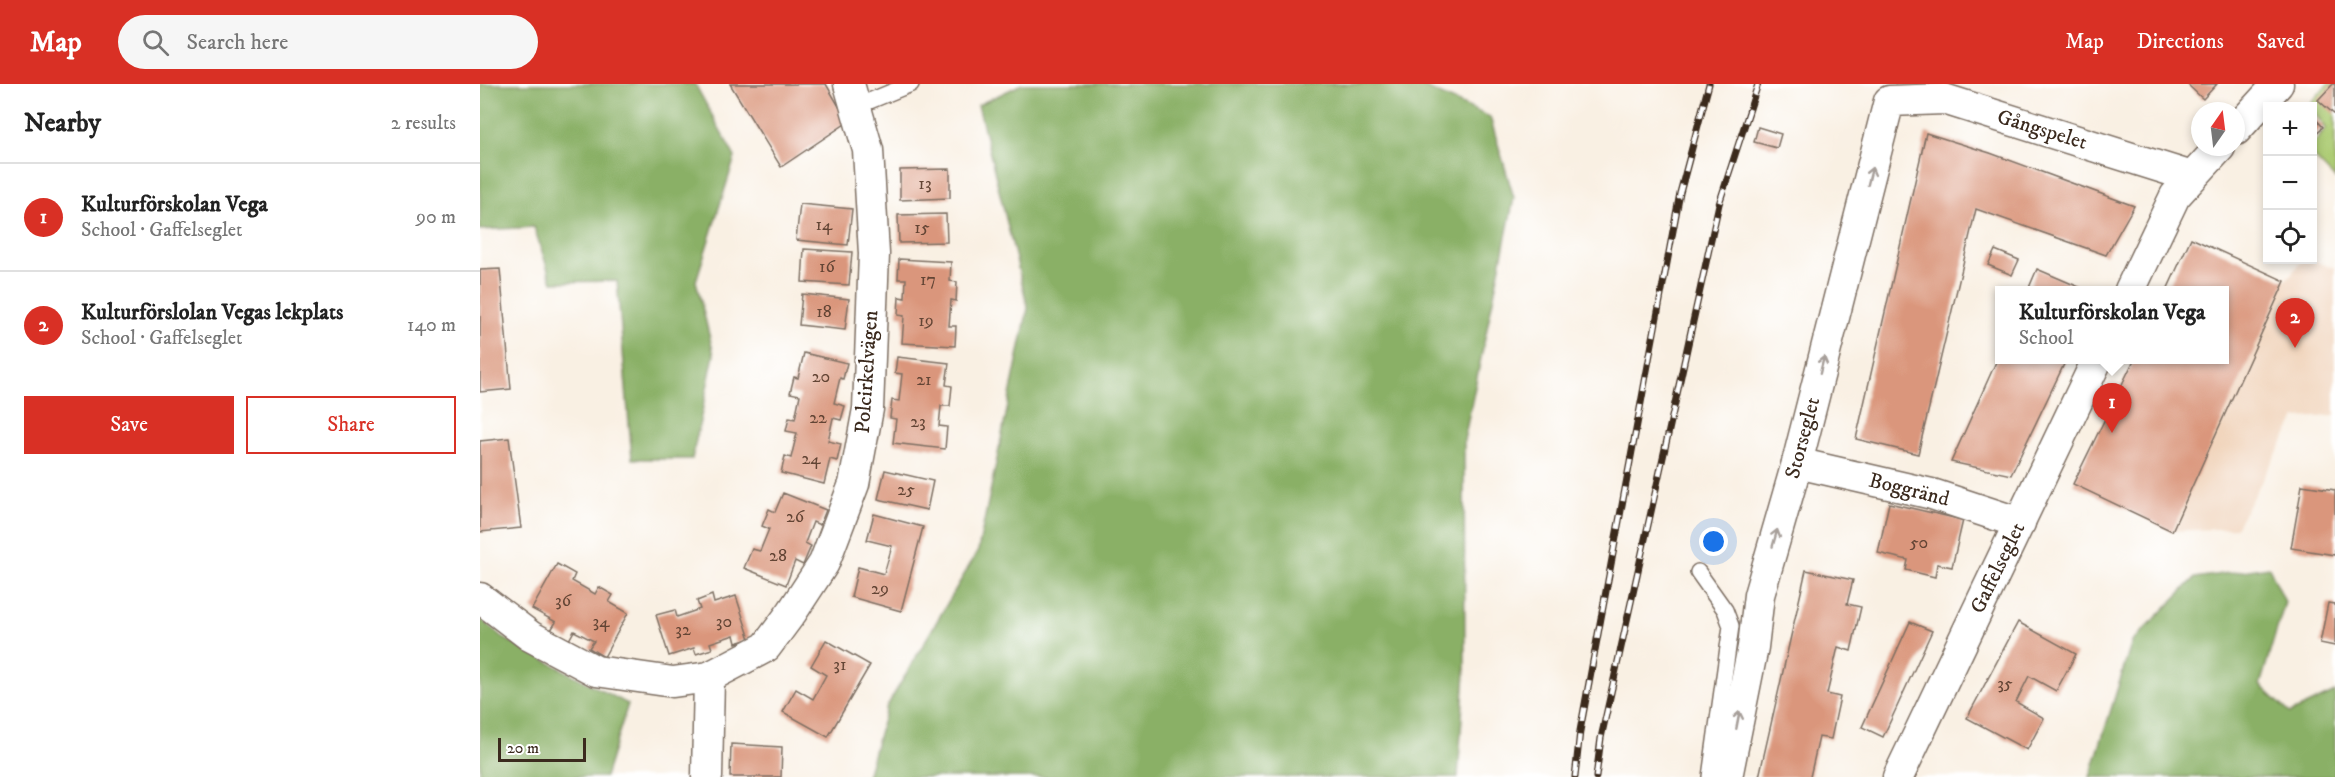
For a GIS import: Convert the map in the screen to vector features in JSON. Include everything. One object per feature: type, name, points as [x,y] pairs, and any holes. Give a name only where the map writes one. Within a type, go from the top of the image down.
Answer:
[{"type":"street","points":[[2245,120],[2278,84]]},
{"type":"street","name":"Polcirkelvägen","points":[[480,598],[530,636],[596,671],[673,682],[709,677],[766,647],[792,612],[824,563],[854,484],[868,410],[874,254],[868,150],[852,95]]},
{"type":"street","name":"Gångspelet","points":[[1889,101],[1944,99],[2192,177]]},
{"type":"street","name":"Storseglet","points":[[1727,777],[1753,647],[1759,595],[1797,463],[1889,101]]},
{"type":"street","points":[[2132,286],[2175,196],[2212,156]]},
{"type":"street","name":"Gaffelseglet","points":[[1898,777],[2095,364]]},
{"type":"street","name":"Boggränd","points":[[1797,463],[1932,494],[2020,523]]},
{"type":"street","points":[[707,777],[709,677]]},
{"type":"lane","points":[[852,95],[911,84]]},
{"type":"lane","points":[[1698,572],[1725,610],[1731,626],[1710,777]]},
{"type":"shaded area","points":[[2317,262],[2335,268],[2335,416],[2296,418],[2236,528],[2172,531],[2285,281],[2300,264],[2317,264]]},
{"type":"green space","points":[[480,84],[695,84],[735,157],[696,281],[714,355],[692,459],[632,459],[617,281],[552,282],[534,227],[480,230]]},
{"type":"green space","points":[[1022,84],[1417,84],[1490,117],[1514,198],[1464,440],[1465,672],[1458,777],[867,777],[886,708],[978,551],[1028,308],[978,105]]},
{"type":"green space","points":[[2328,84],[2335,84],[2335,179],[2317,160],[2317,140],[2326,128],[2317,116],[2317,102],[2312,102]]},
{"type":"green space","points":[[2269,567],[2285,602],[2260,685],[2290,713],[2335,692],[2335,777],[2090,777],[2132,642],[2195,578]]},
{"type":"green space","points":[[480,618],[503,638],[628,704],[605,777],[480,777]]},
{"type":"building","points":[[730,84],[826,84],[848,122],[781,167]]},
{"type":"building","points":[[2187,84],[2217,84],[2203,99]]},
{"type":"building","points":[[2335,84],[2335,115],[2318,100]]},
{"type":"building","points":[[2317,120],[2323,127],[2317,132]]},
{"type":"building","points":[[1758,127],[1781,134],[1777,148],[1754,142]]},
{"type":"building","points":[[1926,133],[1990,153],[2134,206],[2106,255],[1976,209],[1918,454],[1856,439]]},
{"type":"building","points":[[950,169],[950,198],[900,200],[900,170]]},
{"type":"building","points":[[800,204],[852,209],[848,245],[796,240]]},
{"type":"building","points":[[946,214],[947,242],[899,243],[898,215]]},
{"type":"building","points":[[2191,238],[2285,281],[2172,531],[2073,484],[2132,364],[2229,364],[2229,286],[2169,286]]},
{"type":"building","points":[[804,249],[852,252],[849,285],[802,282]]},
{"type":"building","points":[[1995,250],[2019,260],[2012,275],[1988,265]]},
{"type":"building","points":[[899,259],[951,262],[950,281],[957,282],[956,301],[951,300],[949,326],[956,326],[955,346],[902,343],[904,316],[898,315],[899,297],[905,298],[906,279],[898,279]]},
{"type":"building","points":[[500,269],[511,389],[480,392],[480,270]]},
{"type":"building","points":[[2037,269],[2077,286],[2030,286]]},
{"type":"building","points":[[802,294],[849,299],[845,330],[799,325]]},
{"type":"building","points":[[804,353],[847,363],[843,379],[840,378],[834,403],[845,406],[841,420],[833,418],[828,441],[841,444],[837,461],[830,459],[824,484],[781,473],[785,456],[791,458],[797,433],[786,431],[789,418],[795,419],[800,395],[790,393],[794,377],[798,378]]},
{"type":"building","points":[[897,357],[949,363],[946,385],[952,386],[950,406],[941,406],[939,426],[947,427],[945,449],[893,443],[896,419],[890,418],[892,400],[899,401],[902,374],[895,373]]},
{"type":"building","points":[[1995,364],[2064,364],[2011,475],[1951,462]]},
{"type":"building","points":[[509,438],[521,528],[480,532],[480,441]]},
{"type":"building","points":[[885,470],[933,481],[927,510],[878,499]]},
{"type":"building","points":[[2302,485],[2335,490],[2335,555],[2291,548]]},
{"type":"building","points":[[783,493],[826,510],[820,525],[813,522],[805,543],[811,546],[803,565],[795,561],[786,585],[744,568],[752,549],[760,551],[769,529],[762,526],[769,509],[775,512]]},
{"type":"building","points":[[1889,503],[1963,520],[1952,567],[1937,564],[1935,577],[1906,570],[1908,560],[1878,553]]},
{"type":"building","points":[[874,514],[923,527],[901,611],[851,597],[858,567],[884,574],[892,546],[867,540]]},
{"type":"building","points":[[557,564],[575,574],[572,581],[595,594],[599,587],[613,595],[609,602],[628,613],[604,657],[589,648],[594,641],[574,631],[569,640],[551,630],[556,622],[532,609]]},
{"type":"building","points":[[1806,570],[1853,580],[1847,604],[1861,607],[1851,651],[1838,647],[1827,694],[1840,697],[1831,739],[1819,737],[1810,777],[1759,777]]},
{"type":"building","points":[[712,595],[714,603],[736,596],[750,639],[736,643],[734,635],[710,643],[712,649],[696,654],[694,648],[669,656],[656,615],[675,610],[677,617],[700,609],[697,601]]},
{"type":"building","points":[[2328,603],[2335,604],[2335,646],[2320,643]]},
{"type":"building","points":[[1910,622],[1932,631],[1883,737],[1862,727]]},
{"type":"building","points":[[2018,622],[2076,654],[2056,691],[2029,676],[2016,702],[2044,718],[2027,750],[1967,718]]},
{"type":"building","points":[[826,640],[870,665],[828,737],[783,712],[796,689],[813,699],[826,675],[811,666]]},
{"type":"building","points":[[731,744],[782,747],[781,777],[730,777]]},
{"type":"railway","points":[[1575,777],[1580,731],[1680,193],[1709,84]]},
{"type":"railway","points":[[1596,777],[1601,738],[1719,204],[1758,84]]},
{"type":"place","name":"Kulturförslolan Vegas lekplats","points":[[2295,348]]},
{"type":"place","name":"Kulturförskolan Vega","points":[[2112,433]]}]
